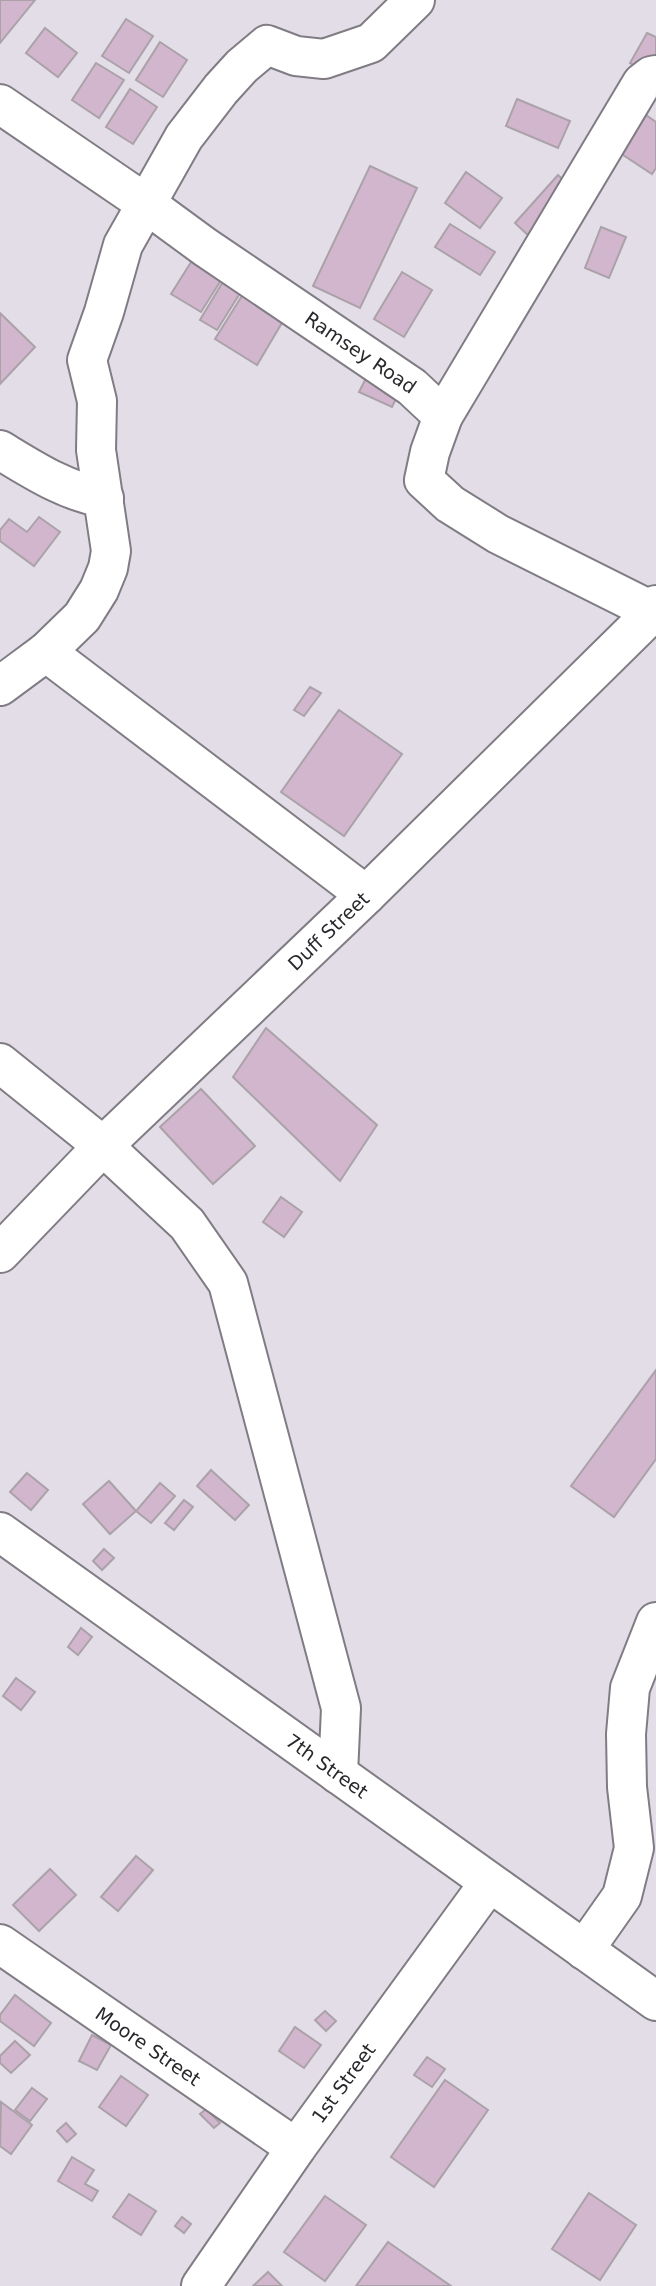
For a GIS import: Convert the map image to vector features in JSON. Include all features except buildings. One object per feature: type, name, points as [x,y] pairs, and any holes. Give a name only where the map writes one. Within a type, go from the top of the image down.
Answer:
[{"type":"street","points":[[0,686],[46,652],[82,617],[99,590],[108,568],[111,551],[96,450],[97,401],[87,360],[123,245],[184,137],[221,89],[242,66],[267,45],[296,56],[324,59],[371,43],[415,0]]},
{"type":"street","points":[[655,610],[498,534],[450,504],[424,480],[430,452],[443,416],[642,83],[656,75]]},
{"type":"street","name":"Ramsey Road","points":[[0,104],[412,387],[443,416]]},
{"type":"street","points":[[0,450],[61,486],[84,495],[104,498]]},
{"type":"street","name":"Duff Street","points":[[0,1253],[103,1146],[366,895],[655,610]]},
{"type":"street","points":[[46,652],[366,895]]},
{"type":"street","points":[[0,1063],[103,1146],[187,1223],[228,1283],[341,1708],[338,1774]]},
{"type":"street","name":"7th Street","points":[[0,1532],[656,2001]]},
{"type":"street","points":[[584,1950],[622,1896],[634,1848],[627,1787],[626,1734],[630,1688],[656,1622]]},
{"type":"street","name":"1st Street","points":[[201,2286],[296,2148],[489,1882]]},
{"type":"street","name":"Moore Street","points":[[0,1944],[296,2148]]}]
